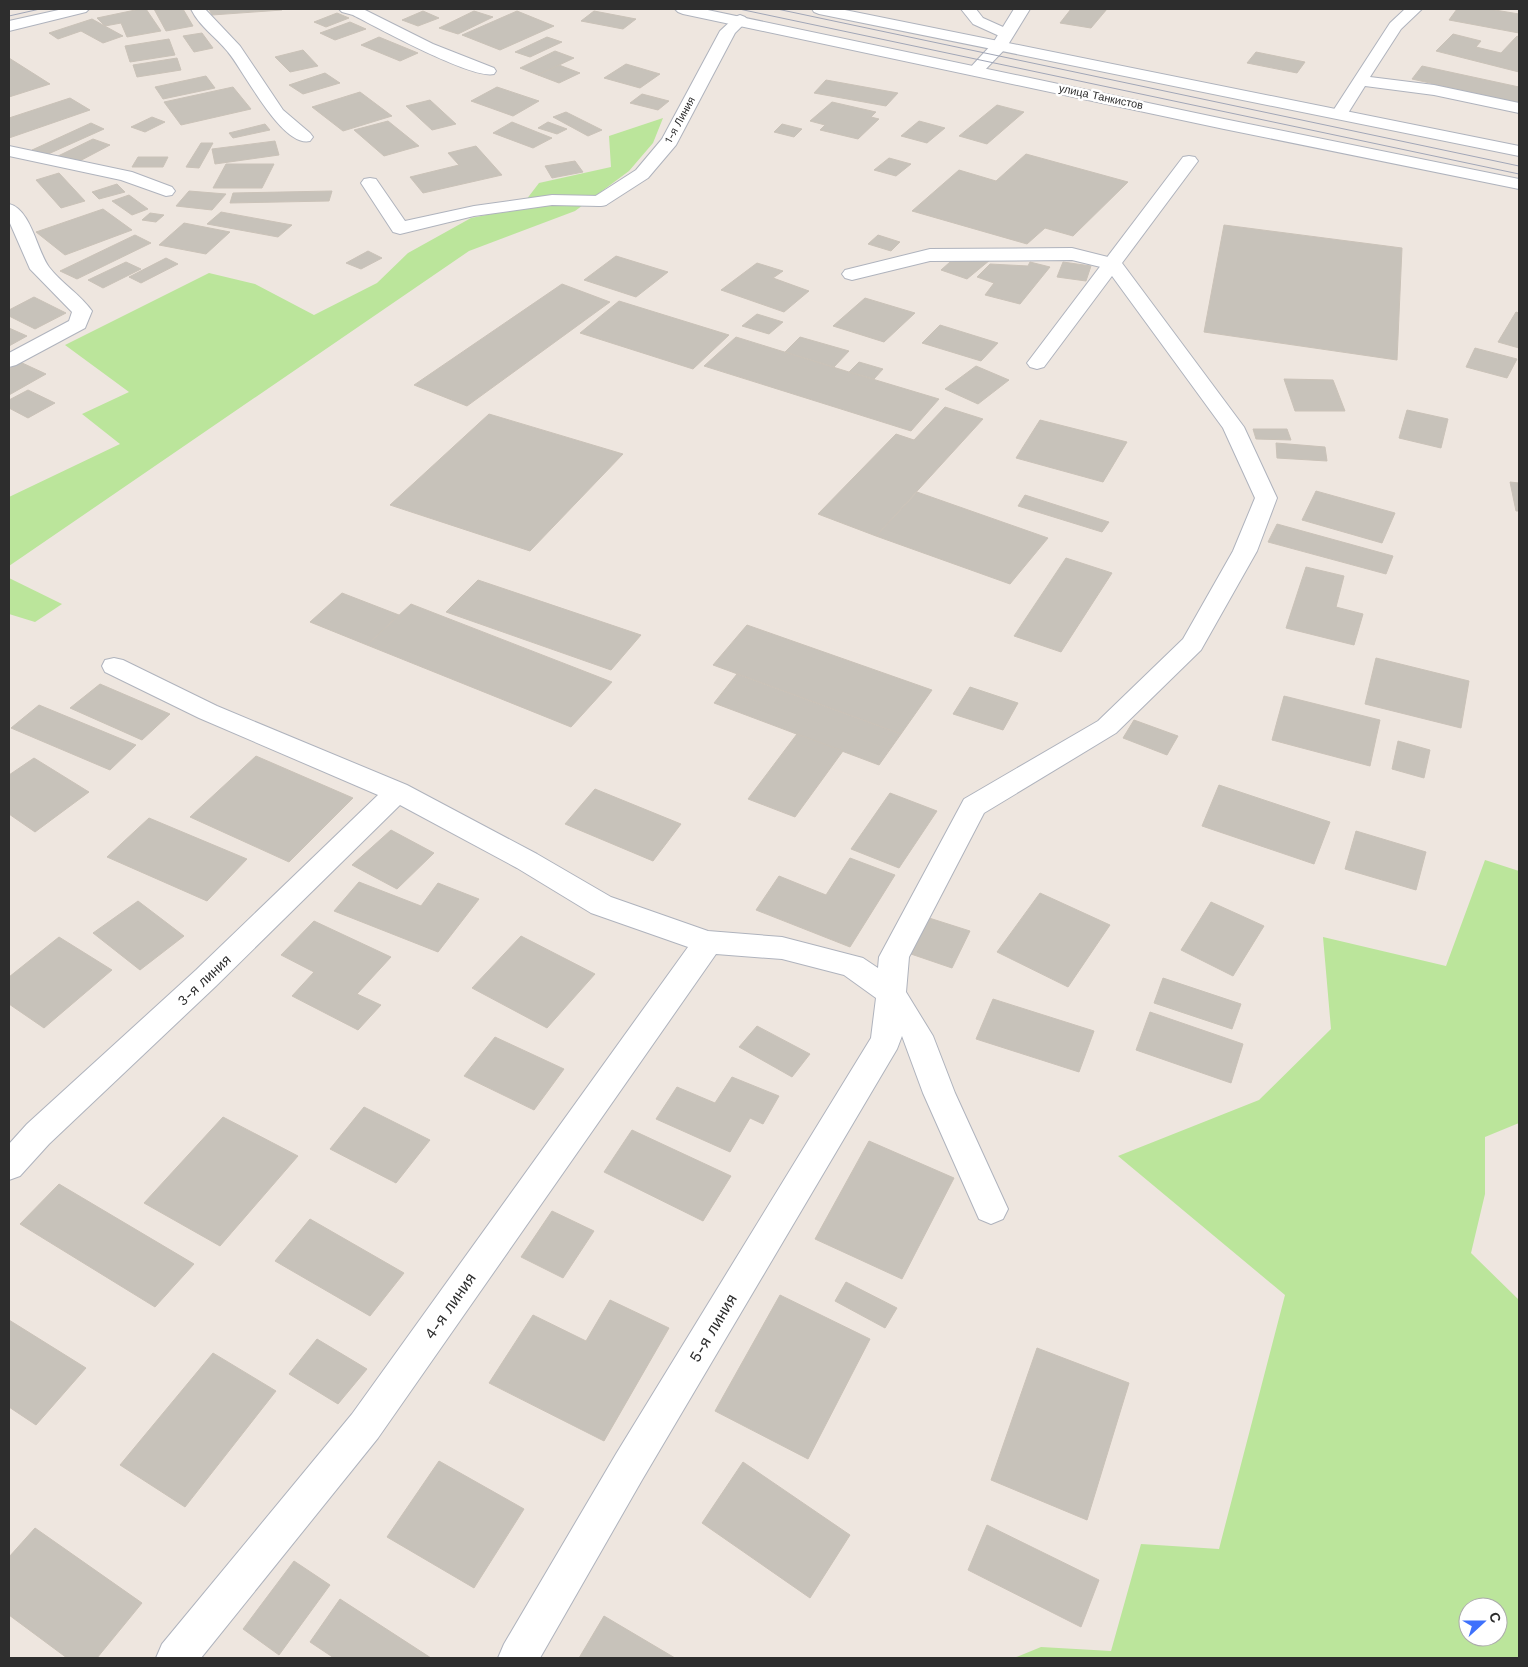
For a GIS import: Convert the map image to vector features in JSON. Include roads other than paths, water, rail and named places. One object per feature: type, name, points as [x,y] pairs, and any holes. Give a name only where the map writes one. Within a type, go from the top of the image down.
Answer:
[{"type":"street","points":[[9,26],[81,9]]},
{"type":"street","points":[[198,9],[202,16],[234,49],[277,114],[304,137]]},
{"type":"street","points":[[347,9],[427,47],[488,71]]},
{"type":"street","name":"улица Танкистов","points":[[683,9],[1224,124],[1519,184]]},
{"type":"street","points":[[819,9],[1003,39],[1339,114],[1519,151]]},
{"type":"street","points":[[968,9],[978,20],[1003,39]]},
{"type":"street","points":[[976,70],[1003,39],[1022,9]]},
{"type":"street","points":[[1339,114],[1395,26],[1414,9]]},
{"type":"street","name":"1-я Линия","points":[[586,215],[600,201],[642,174],[670,141],[728,31],[740,20]]},
{"type":"street","points":[[1360,81],[1434,90],[1519,108]]},
{"type":"street","points":[[9,151],[126,176],[166,191]]},
{"type":"street","points":[[1037,363],[1189,161]]},
{"type":"street","points":[[370,183],[400,228],[474,212],[552,200],[600,201]]},
{"type":"street","points":[[9,208],[18,221],[40,269],[82,311],[78,324],[9,361]]},
{"type":"street","points":[[852,274],[930,255],[1072,254],[1113,264]]},
{"type":"street","name":"5-я линия","points":[[518,1658],[629,1467],[886,1040],[894,957],[974,806],[1107,726],[1192,644],[1245,551],[1266,498],[1234,427],[1113,264]]},
{"type":"street","points":[[114,666],[208,712],[397,792],[527,861],[601,906],[708,942],[782,948],[853,966],[890,993],[918,1036],[939,1093],[992,1209]]},
{"type":"street","name":"3-я линия","points":[[9,1166],[38,1134],[206,978],[397,792]]},
{"type":"street","name":"4-я линия","points":[[176,1658],[365,1426],[708,942]]},
{"type":"tram line","points":[[9,16],[40,9]]},
{"type":"tram line","points":[[739,9],[1519,174]]},
{"type":"tram line","points":[[777,9],[1519,166]]}]
